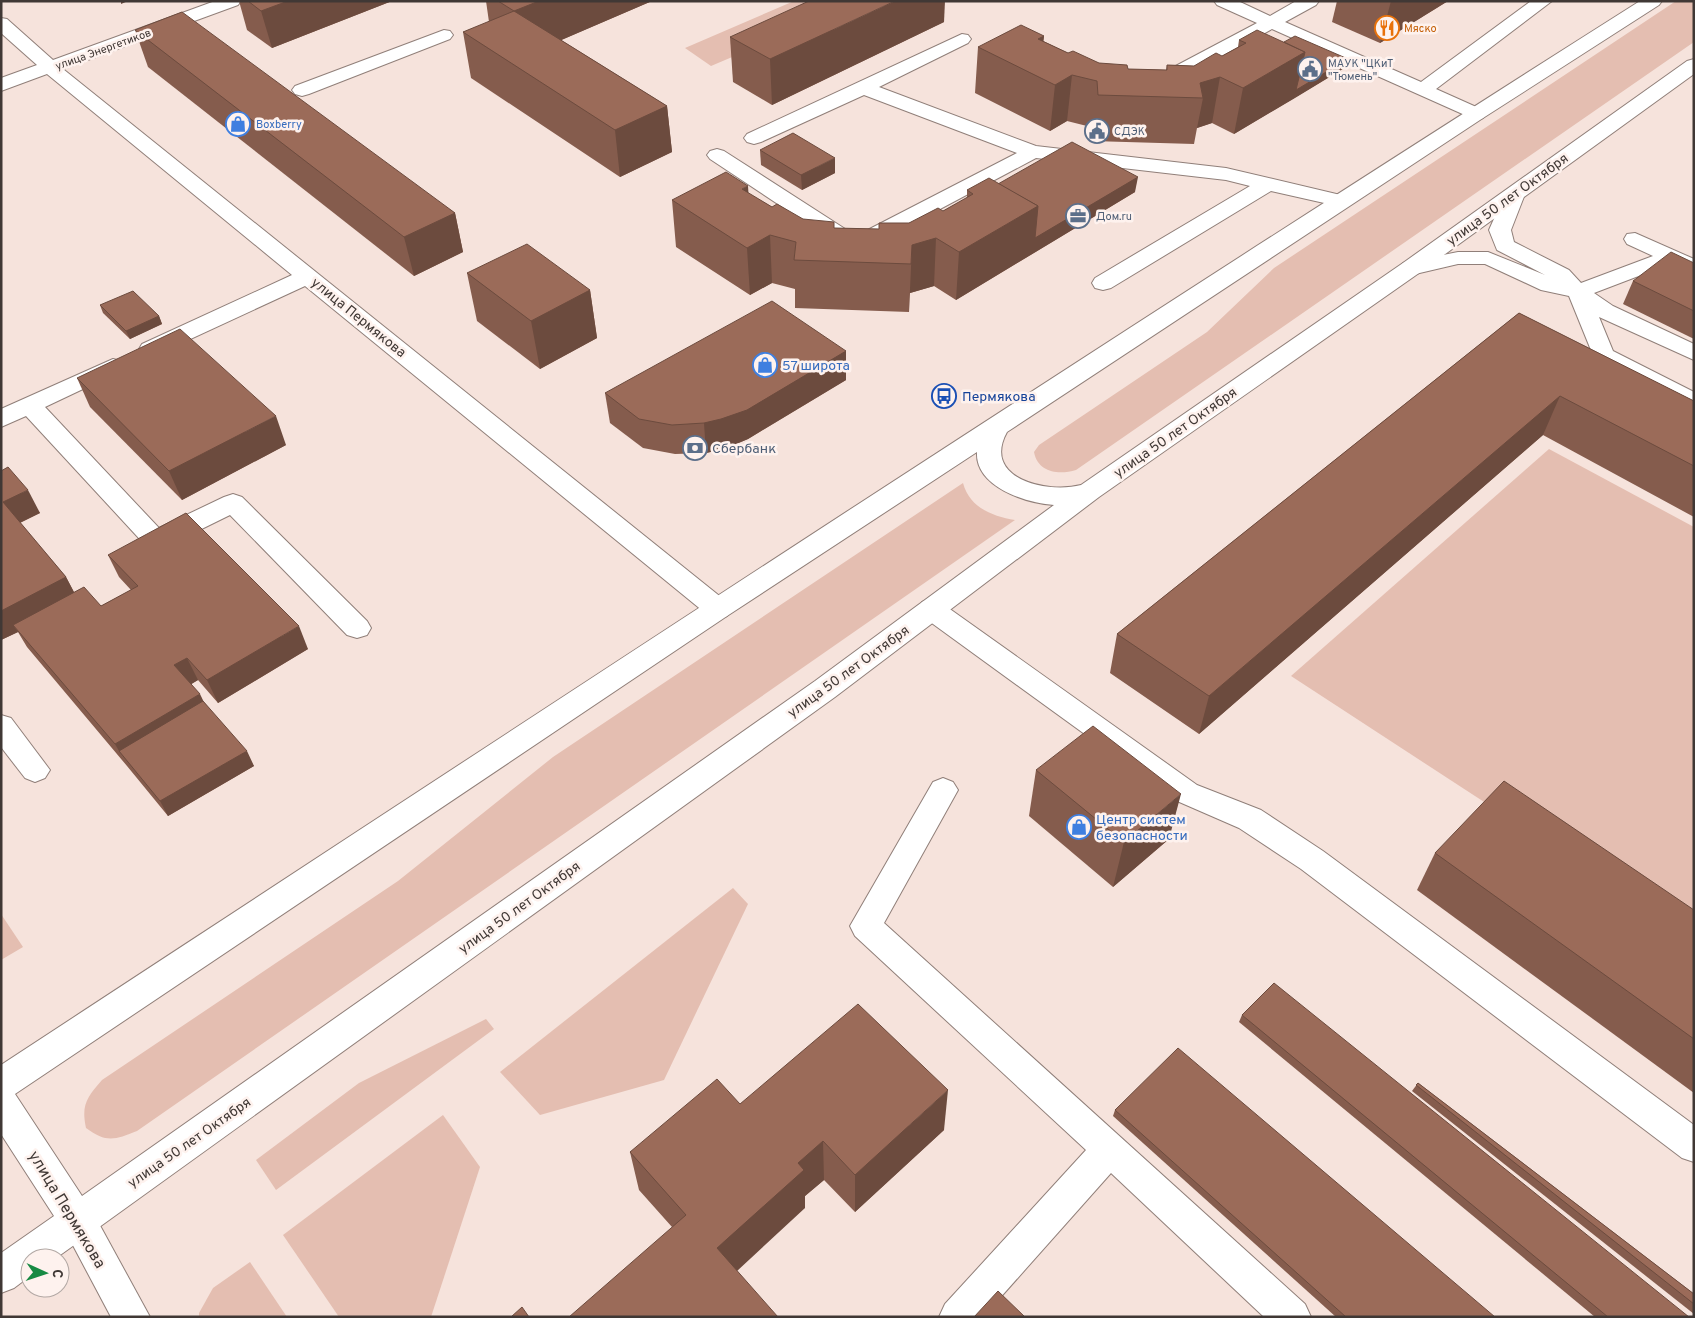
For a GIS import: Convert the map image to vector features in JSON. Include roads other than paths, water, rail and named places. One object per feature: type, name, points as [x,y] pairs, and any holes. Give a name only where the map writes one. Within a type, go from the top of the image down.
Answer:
[{"type":"main road","name":"улица Энергетиков","points":[[1,85],[232,1]]},
{"type":"main road","points":[[1223,1],[1476,114]]},
{"type":"main road","points":[[1142,85],[1165,81],[1310,1]]},
{"type":"main road","points":[[1423,90],[1543,1]]},
{"type":"main road","points":[[1,1084],[718,609],[1342,201],[1653,1]]},
{"type":"main road","name":"улица Пермякова","points":[[1,23],[51,68],[718,609]]},
{"type":"main road","points":[[302,90],[444,35]]},
{"type":"main road","points":[[754,138],[863,88],[962,39]]},
{"type":"main road","name":"улица 50 лет Октября","points":[[1,1276],[817,695],[1090,491],[1690,72]]},
{"type":"main road","points":[[863,88],[1033,152],[1226,174],[1342,201]]},
{"type":"main road","points":[[716,156],[855,245],[1033,152]]},
{"type":"main road","points":[[1103,283],[1268,184]]},
{"type":"main road","points":[[1515,194],[1500,230],[1505,245],[1561,275],[1578,292],[1605,311],[1694,353]]},
{"type":"main road","points":[[1635,238],[1694,266]]},
{"type":"main road","points":[[1411,268],[1458,258],[1488,258],[1548,285],[1578,292],[1671,256]]},
{"type":"main road","points":[[1,419],[308,276]]},
{"type":"main road","points":[[1578,292],[1603,355],[1694,402]]},
{"type":"main road","points":[[29,405],[156,541],[233,503],[357,628]]},
{"type":"main road","points":[[998,426],[989,444],[990,464],[1006,482],[1031,494],[1062,498],[1090,491]]},
{"type":"main road","points":[[932,609],[1187,793],[1250,819],[1312,860],[1694,1146]]},
{"type":"main road","points":[[1,726],[35,770]]},
{"type":"main road","points":[[943,790],[866,926],[1292,1317]]},
{"type":"main road","name":"улица Пермякова","points":[[1,1103],[78,1221],[131,1317]]},
{"type":"main road","points":[[958,1317],[1110,1149]]},
{"type":"place","name":"Мяско","points":[[1387,28]]},
{"type":"place","name":"МАУК \"ЦКиТ \"Тюмень\"","points":[[1310,69]]},
{"type":"place","name":"Boxberry","points":[[238,124]]},
{"type":"place","name":"СДЭК","points":[[1097,131]]},
{"type":"place","name":"Дом.ru","points":[[1078,216]]},
{"type":"place","name":"57 широта","points":[[765,365]]},
{"type":"place","name":"Пермякова","points":[[944,396]]},
{"type":"place","name":"Сбербанк","points":[[695,448]]},
{"type":"place","name":"Центр систем безопасности","points":[[1079,827]]}]
